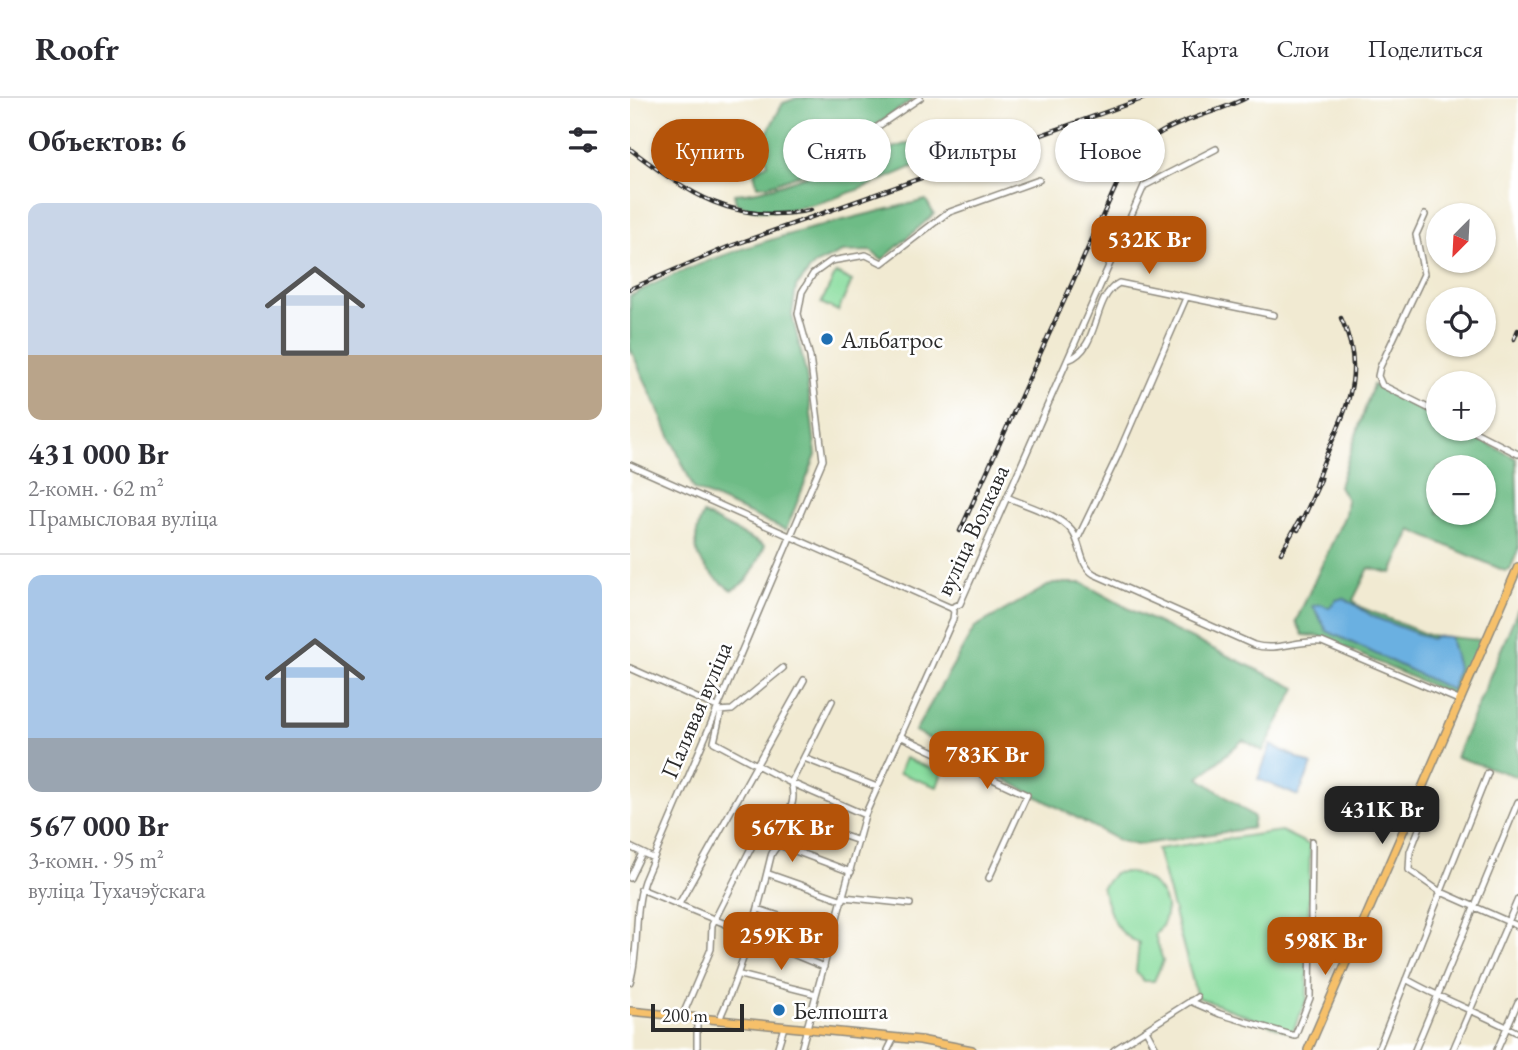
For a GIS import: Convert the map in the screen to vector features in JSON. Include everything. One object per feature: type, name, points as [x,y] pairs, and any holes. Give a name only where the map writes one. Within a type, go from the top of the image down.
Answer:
[{"type":"main road","points":[[1308,1050],[1518,567]]},
{"type":"main road","points":[[630,1011],[894,1038],[967,1049]]},
{"type":"street","points":[[889,119],[920,98]]},
{"type":"street","name":"вуліца Волкава","points":[[801,1050],[865,816],[953,619],[954,611],[951,608],[960,604],[1144,186],[1216,149]]},
{"type":"street","name":"Палявая вуліца","points":[[630,982],[641,889],[823,460],[810,357],[797,314],[806,283],[818,269],[831,261],[866,255],[881,262],[947,213],[1033,182]]},
{"type":"street","points":[[1425,215],[1416,235],[1424,274],[1378,376],[1382,385],[1426,407]]},
{"type":"street","points":[[1068,360],[1084,351],[1110,290],[1119,283],[1274,315]]},
{"type":"street","points":[[1077,540],[1117,457],[1186,298]]},
{"type":"street","points":[[1493,441],[1518,454]]},
{"type":"street","points":[[630,465],[951,608]]},
{"type":"street","points":[[1007,497],[1062,522],[1077,540],[1084,564],[1094,575],[1254,645],[1269,649],[1322,642],[1461,701]]},
{"type":"street","points":[[630,668],[718,710],[732,710],[783,668]]},
{"type":"street","points":[[679,904],[804,680]]},
{"type":"street","points":[[719,1020],[740,975],[769,874],[771,853],[779,845],[783,823],[789,817],[795,795],[791,783],[832,701]]},
{"type":"street","points":[[718,710],[714,742],[791,783],[865,816]]},
{"type":"street","points":[[900,736],[1027,795],[989,877]]},
{"type":"street","points":[[804,758],[877,787]]},
{"type":"street","points":[[1378,1050],[1488,773]]},
{"type":"street","points":[[1415,1050],[1518,802]]},
{"type":"street","points":[[1413,811],[1423,819],[1410,852],[1409,870],[1439,891],[1518,926]]},
{"type":"street","points":[[789,817],[859,841]]},
{"type":"street","points":[[746,828],[779,845],[850,872]]},
{"type":"street","points":[[1190,1001],[1220,1014],[1295,1036],[1310,999],[1312,841]]},
{"type":"street","points":[[630,847],[653,858]]},
{"type":"street","points":[[682,1017],[711,948],[714,919],[751,848]]},
{"type":"street","points":[[630,878],[642,853]]},
{"type":"street","points":[[769,874],[843,899],[909,904]]},
{"type":"street","points":[[641,889],[824,967]]},
{"type":"street","points":[[1453,1050],[1518,899]]},
{"type":"street","points":[[758,909],[834,934]]},
{"type":"street","points":[[740,975],[816,994]]},
{"type":"street","points":[[1406,979],[1518,1033]]},
{"type":"street","points":[[1114,1050],[1197,997]]},
{"type":"street","points":[[1497,1050],[1518,1002]]},
{"type":"street","points":[[697,1018],[697,1050]]},
{"type":"street","points":[[777,1050],[784,1027]]},
{"type":"street","points":[[1146,1030],[1157,1050]]},
{"type":"street","points":[[888,1050],[894,1038]]},
{"type":"green space","points":[[797,98],[915,98],[885,119],[783,119],[783,180],[757,186],[756,182],[769,182],[769,129],[783,103]]},
{"type":"green space","points":[[905,145],[905,170],[891,176],[891,148]]},
{"type":"green space","points":[[788,182],[876,182],[808,206],[756,210],[736,203],[734,194]]},
{"type":"green space","points":[[926,200],[934,214],[882,260],[871,251],[842,252],[814,265],[796,287],[792,315],[806,373],[816,455],[786,530],[694,489],[630,348],[630,296],[737,250]]},
{"type":"green space","points":[[836,273],[852,281],[838,311],[821,303]]},
{"type":"green space","points":[[1373,385],[1426,413],[1426,441],[1483,441],[1516,458],[1518,550],[1510,570],[1505,571],[1411,530],[1392,573],[1369,568],[1353,600],[1358,606],[1428,635],[1481,640],[1456,697],[1319,636],[1303,635],[1296,621],[1345,515],[1347,500],[1339,486]]},
{"type":"green space","points":[[703,514],[765,546],[748,578],[731,590],[704,566],[699,558],[696,538]]},
{"type":"green space","points":[[1053,583],[1082,583],[1135,612],[1296,688],[1263,751],[1243,740],[1199,778],[1254,817],[1252,828],[1136,845],[1120,841],[915,731],[975,627]]},
{"type":"green space","points":[[1518,609],[1518,777],[1456,757]]},
{"type":"green space","points":[[905,758],[942,773],[937,787],[899,773]]},
{"type":"green space","points":[[1281,831],[1310,845],[1307,999],[1292,1033],[1197,997],[1157,849]]},
{"type":"green space","points":[[1126,872],[1148,880],[1162,895],[1166,905],[1163,925],[1155,935],[1163,961],[1154,981],[1144,981],[1136,972],[1139,943],[1130,939],[1118,927],[1102,888],[1114,873]]},
{"type":"water","points":[[1344,598],[1374,617],[1431,639],[1436,636],[1450,637],[1458,668],[1452,690],[1327,631],[1313,606],[1321,604],[1329,608],[1336,600]]},
{"type":"water","points":[[1271,745],[1312,765],[1298,796],[1258,779]]},
{"type":"railway","points":[[630,289],[728,247],[1145,98]]},
{"type":"railway","points":[[960,531],[1126,164],[1137,150],[1165,130],[1246,98]]},
{"type":"railway","points":[[630,149],[672,179],[713,202],[758,213],[783,214],[811,210]]},
{"type":"railway","points":[[1315,486],[1347,404],[1352,384],[1350,342],[1341,318]]},
{"type":"railway","points":[[1514,339],[1518,330]]},
{"type":"railway","points":[[1298,530],[1321,479]]},
{"type":"railway","points":[[1281,553],[1300,519]]},
{"type":"place","name":"Альбатрос","points":[[827,339]]},
{"type":"place","name":"Белпошта","points":[[779,1010]]}]
